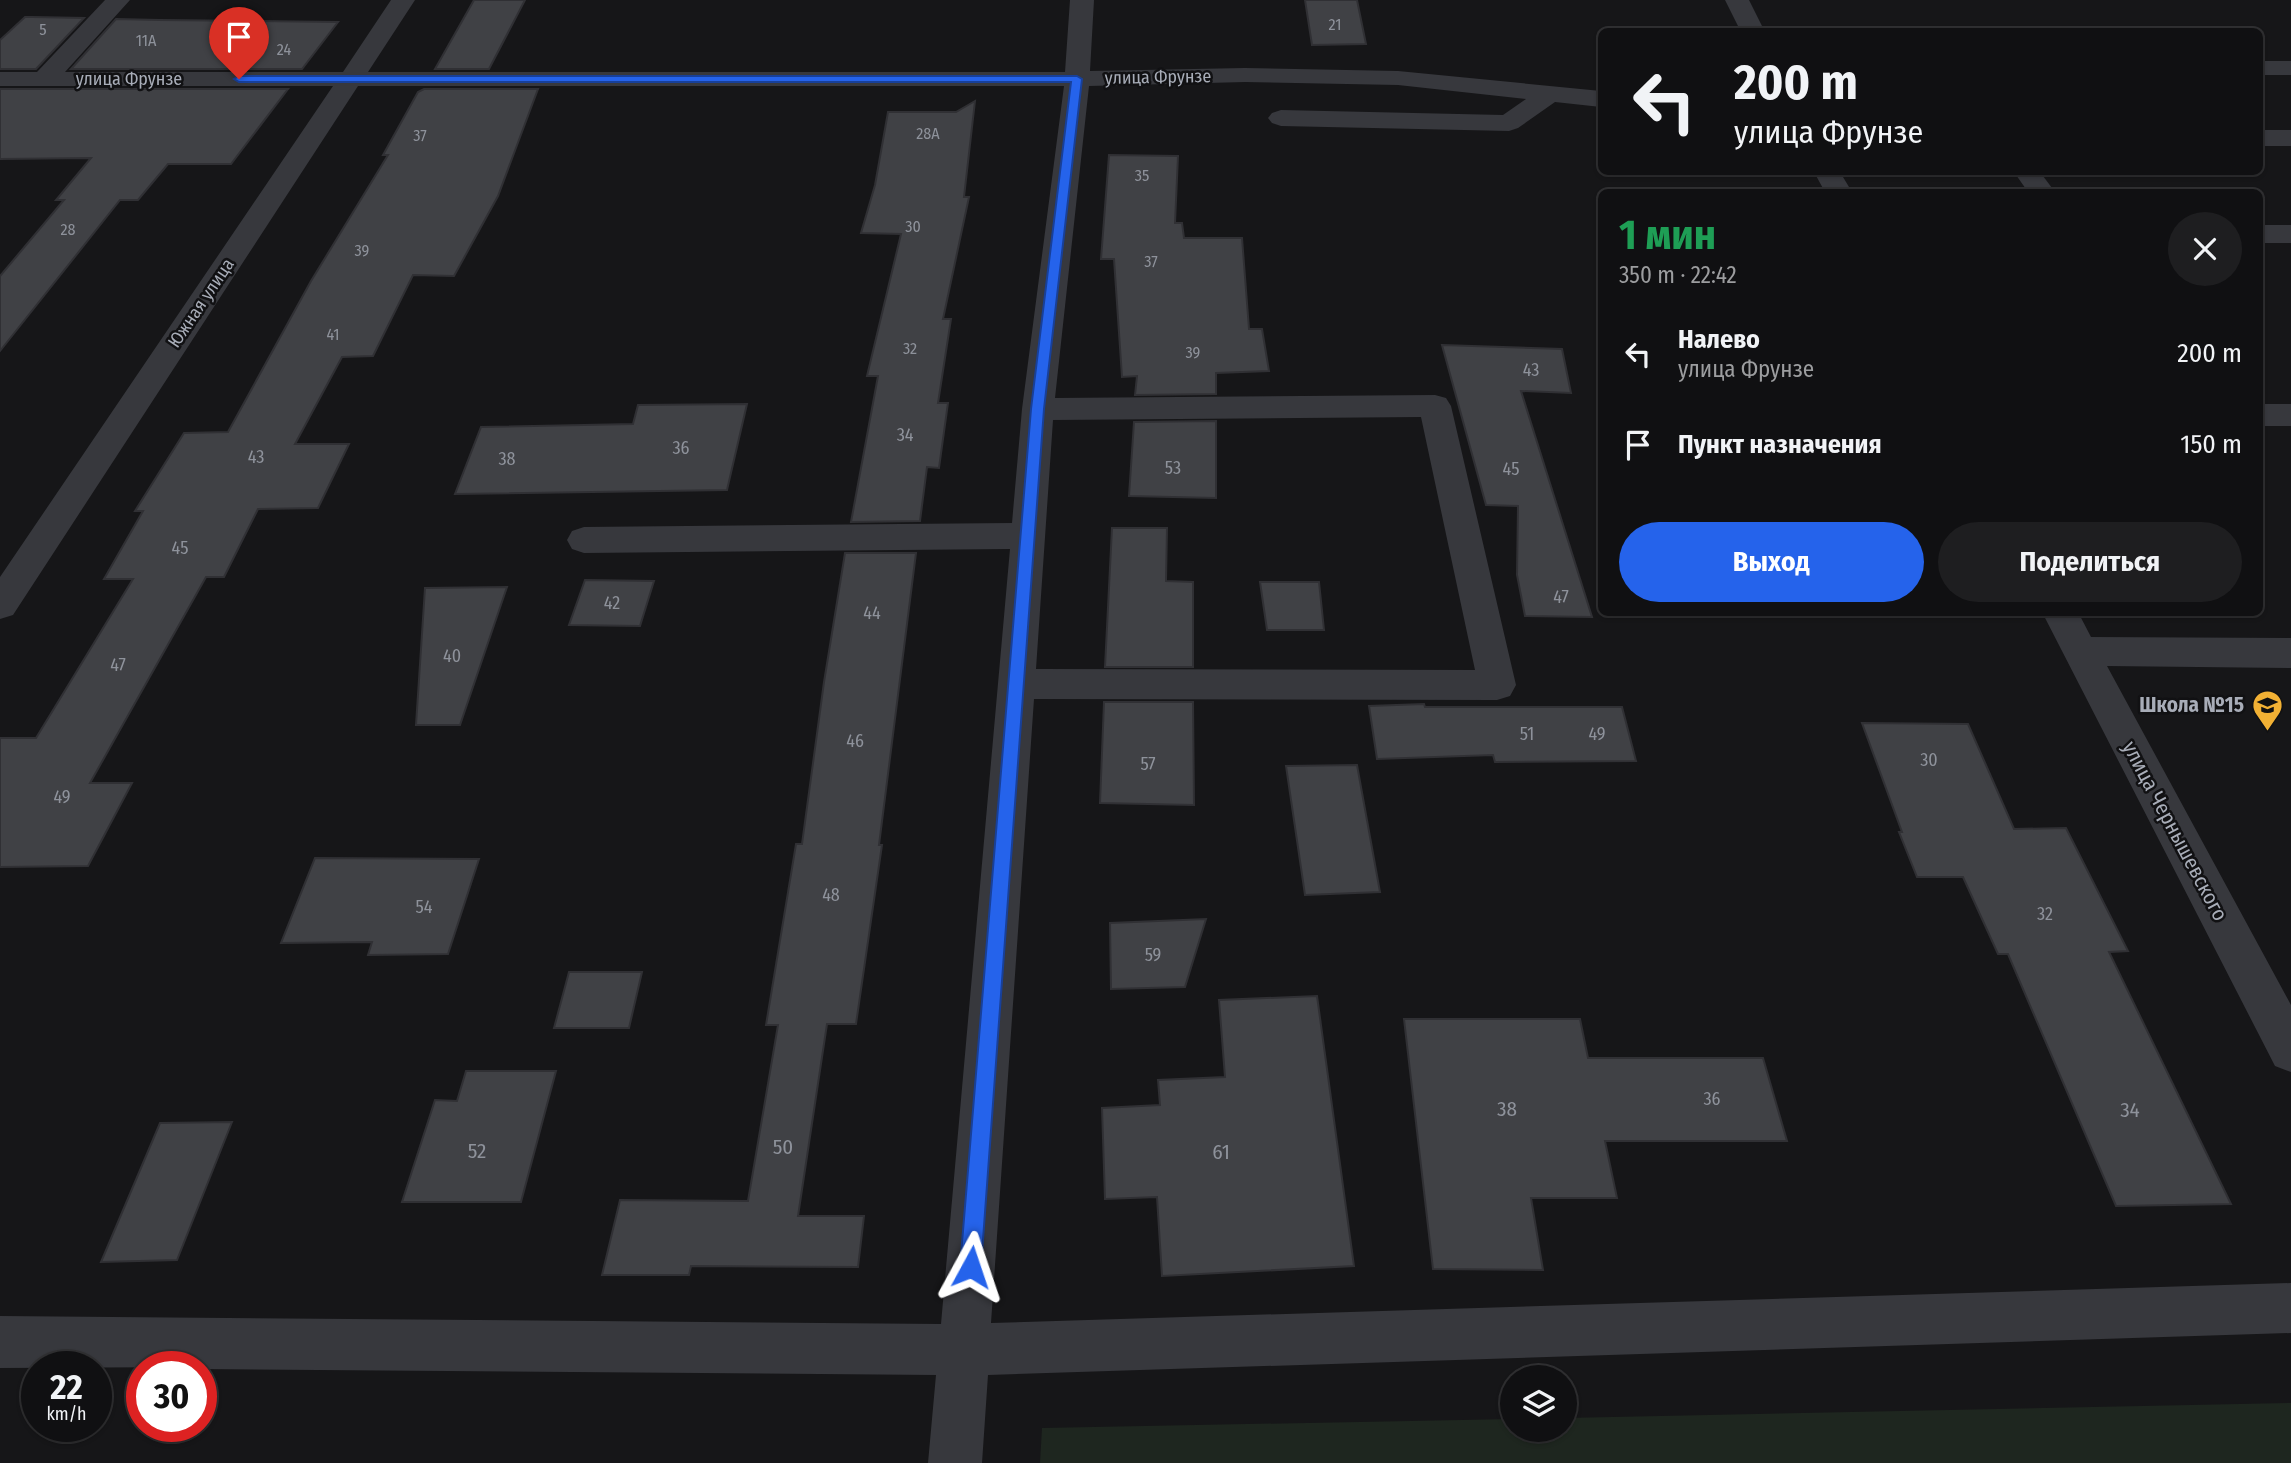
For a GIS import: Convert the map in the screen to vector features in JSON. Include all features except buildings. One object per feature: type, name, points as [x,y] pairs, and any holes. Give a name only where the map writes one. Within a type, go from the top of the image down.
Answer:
[{"type":"street","points":[[44,79],[118,0]]},
{"type":"street","name":"Южная улица","points":[[0,606],[403,0]]},
{"type":"street","points":[[955,1463],[1038,409],[1077,79],[1082,0]]},
{"type":"street","points":[[1737,0],[1751,28]]},
{"type":"street","points":[[2263,68],[2291,68]]},
{"type":"street","name":"улица Фрунзе","points":[[0,79],[1077,79],[1245,75],[1398,78],[1598,99]]},
{"type":"street","points":[[1281,118],[1509,123],[1549,94]]},
{"type":"street","points":[[2263,138],[2291,138]]},
{"type":"street","points":[[2263,234],[2291,234]]},
{"type":"street","points":[[1017,684],[1497,685],[1435,406],[1038,409]]},
{"type":"street","points":[[2263,415],[2291,415]]},
{"type":"street","points":[[584,540],[1028,536]]},
{"type":"street","name":"улица Чернышевского","points":[[2062,616],[2291,1050]]},
{"type":"street","points":[[2080,651],[2289,656]]},
{"type":"street","points":[[0,1342],[964,1350],[2291,1308]]},
{"type":"shaded area","points":[[2291,1403],[2291,1463],[1040,1463],[1042,1428],[1500,1419],[1500,1442],[1577,1442],[1577,1418]]},
{"type":"place","name":"Школа №15","points":[[2267,732]]},
{"type":"route","points":[[239,79],[1077,79],[1038,409],[971,1267]]}]
